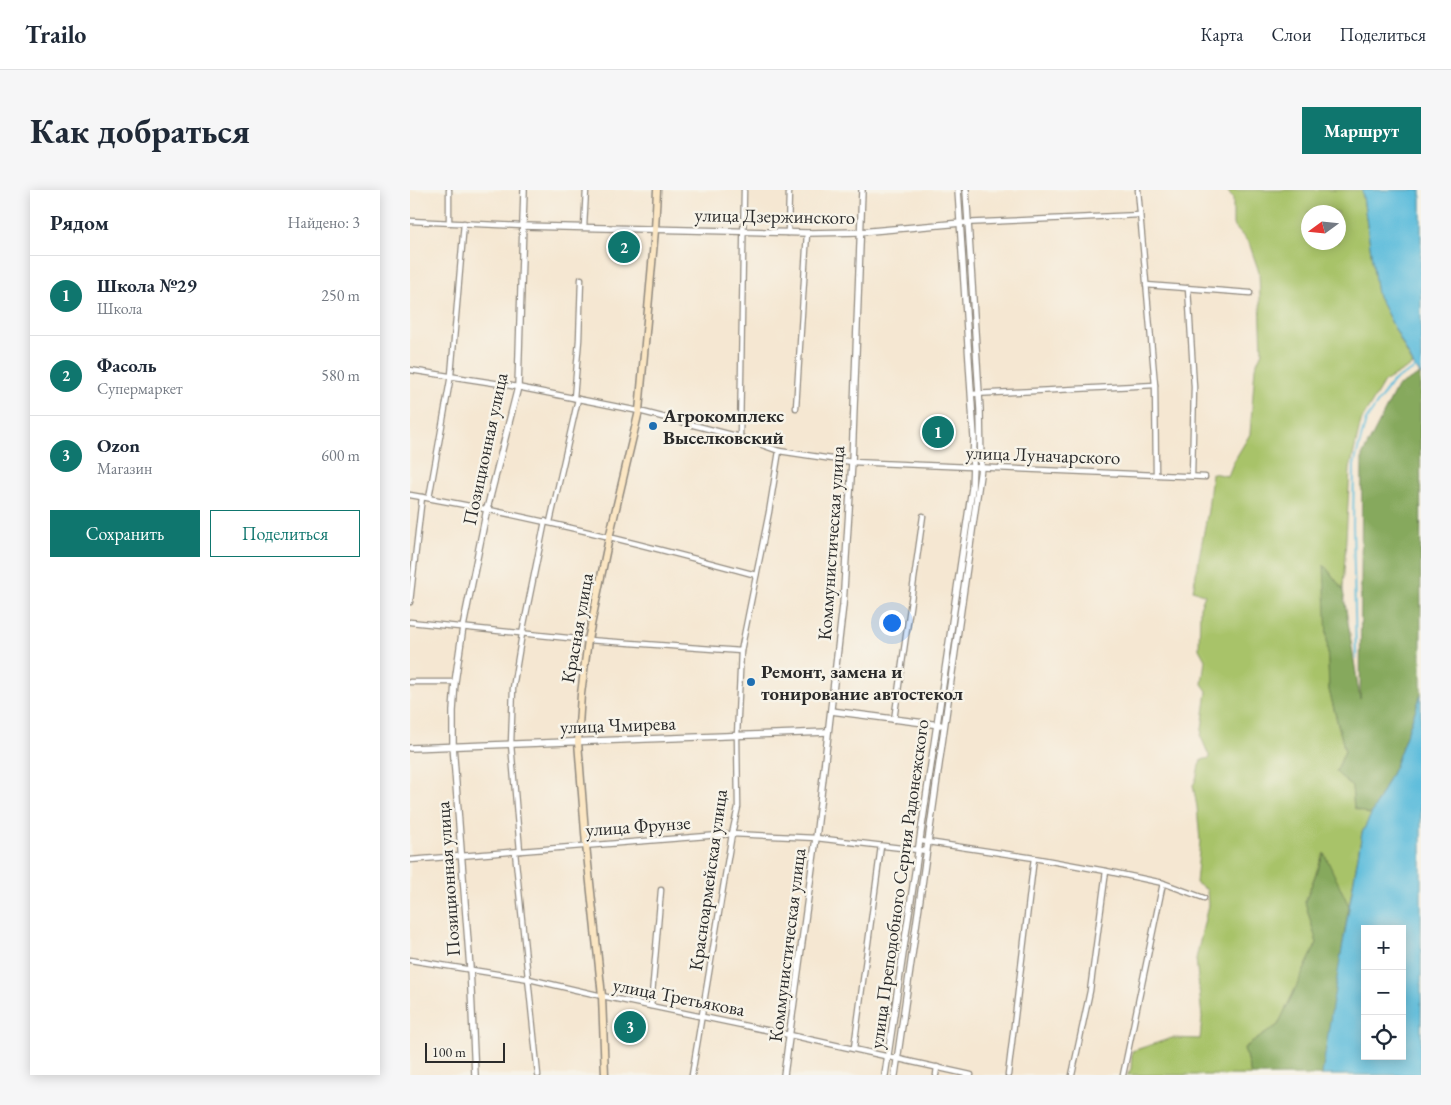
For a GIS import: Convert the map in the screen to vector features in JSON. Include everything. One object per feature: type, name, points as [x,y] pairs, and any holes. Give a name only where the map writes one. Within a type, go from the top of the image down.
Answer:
[{"type":"main road","name":"Красная улица","points":[[605,1075],[602,996],[586,845],[578,742],[581,694],[588,640],[609,538],[639,411],[657,190]]},
{"type":"street","points":[[449,190],[449,223]]},
{"type":"street","name":"Позиционная улица","points":[[476,1075],[453,745],[453,711],[463,627],[487,509],[518,387],[524,190]]},
{"type":"street","points":[[584,227],[586,190]]},
{"type":"street","points":[[740,437],[744,190]]},
{"type":"street","points":[[788,233],[790,190]]},
{"type":"street","name":"Коммунистическая улица","points":[[784,1075],[816,838],[843,605],[852,462],[862,190]]},
{"type":"street","name":"улица Преподобного Сергия Радонежского","points":[[886,1075],[972,488],[974,438],[972,394],[958,190]]},
{"type":"street","name":"улица Преподобного Сергия Радонежского","points":[[895,1075],[981,468],[980,394],[966,190]]},
{"type":"street","points":[[1138,190],[1155,385],[1156,474]]},
{"type":"street","name":"улица Дзержинского","points":[[410,221],[522,226],[807,233],[860,232],[961,223],[1140,214]]},
{"type":"street","points":[[429,498],[451,375],[464,224]]},
{"type":"street","points":[[796,408],[807,233]]},
{"type":"street","points":[[538,1075],[517,851],[511,744],[513,688],[522,634],[576,399],[581,279]]},
{"type":"street","points":[[1146,285],[1250,292]]},
{"type":"street","points":[[1188,288],[1194,387],[1192,476]]},
{"type":"street","name":"улица Луначарского","points":[[410,370],[451,375],[639,411],[740,437],[779,451],[852,462],[1205,477]]},
{"type":"street","points":[[972,394],[1155,385]]},
{"type":"street","name":"Красноармейская улица","points":[[692,1075],[738,807],[737,736],[741,651],[769,512],[779,451]]},
{"type":"street","points":[[410,495],[547,522],[756,575]]},
{"type":"street","points":[[410,602],[422,497]]},
{"type":"street","points":[[894,720],[922,516]]},
{"type":"street","points":[[410,622],[588,640],[741,651]]},
{"type":"street","points":[[410,682],[455,682]]},
{"type":"street","points":[[831,711],[945,726]]},
{"type":"street","name":"улица Чмирева","points":[[410,748],[827,732]]},
{"type":"street","name":"улица Фрунзе","points":[[410,860],[732,834],[816,838],[927,851]]},
{"type":"street","points":[[921,841],[1106,871],[1163,883],[1204,898]]},
{"type":"street","points":[[854,1048],[880,846]]},
{"type":"street","points":[[1008,1075],[1034,858]]},
{"type":"street","points":[[1072,1075],[1090,992],[1106,871]]},
{"type":"street","points":[[1123,1075],[1163,883]]},
{"type":"street","points":[[651,1006],[661,890]]},
{"type":"street","name":"улица Третьякова","points":[[410,960],[529,978],[602,996],[790,1034],[971,1075]]},
{"type":"street","points":[[936,1075],[937,1067]]},
{"type":"green space","points":[[1227,190],[1362,190],[1377,294],[1413,365],[1384,382],[1361,421],[1350,469],[1343,590],[1325,566],[1329,690],[1345,751],[1336,772],[1352,787],[1354,808],[1371,815],[1362,833],[1349,906],[1323,854],[1305,902],[1317,943],[1278,1025],[1244,1048],[1251,1075],[1127,1075],[1131,1069],[1132,1051],[1172,1038],[1200,1039],[1202,1017],[1196,959],[1208,905],[1207,890],[1196,883],[1200,841],[1193,785],[1201,760],[1210,758],[1201,737],[1207,691],[1202,684],[1205,660],[1199,649],[1200,607],[1205,595],[1193,590],[1208,510],[1212,473],[1228,476],[1234,461],[1250,434],[1255,367],[1262,352],[1259,272],[1249,243],[1233,225],[1233,199]]},
{"type":"green space","points":[[1420,374],[1421,695],[1395,766],[1371,815],[1354,808],[1352,787],[1336,772],[1345,751],[1329,690],[1324,565],[1343,590],[1360,699],[1362,456],[1397,387]]},
{"type":"green space","points":[[1324,853],[1349,906],[1322,1075],[1251,1075],[1244,1048],[1278,1025],[1317,943],[1305,902]]},
{"type":"water","points":[[1362,190],[1421,190],[1421,375],[1415,368],[1377,294]]},
{"type":"water","points":[[1421,695],[1421,1075],[1322,1075],[1362,833],[1395,766]]},
{"type":"waterway","points":[[1356,659],[1353,524],[1354,465],[1366,420],[1392,382],[1421,365]]},
{"type":"place","name":"Фасоль","points":[[624,247]]},
{"type":"place","name":"Агрокомплекс Выселковский","points":[[653,426]]},
{"type":"place","name":"Школа №29","points":[[938,432]]},
{"type":"place","name":"Ремонт, замена и тонирование автостекол","points":[[751,682]]},
{"type":"place","name":"Ozon","points":[[630,1027]]}]
